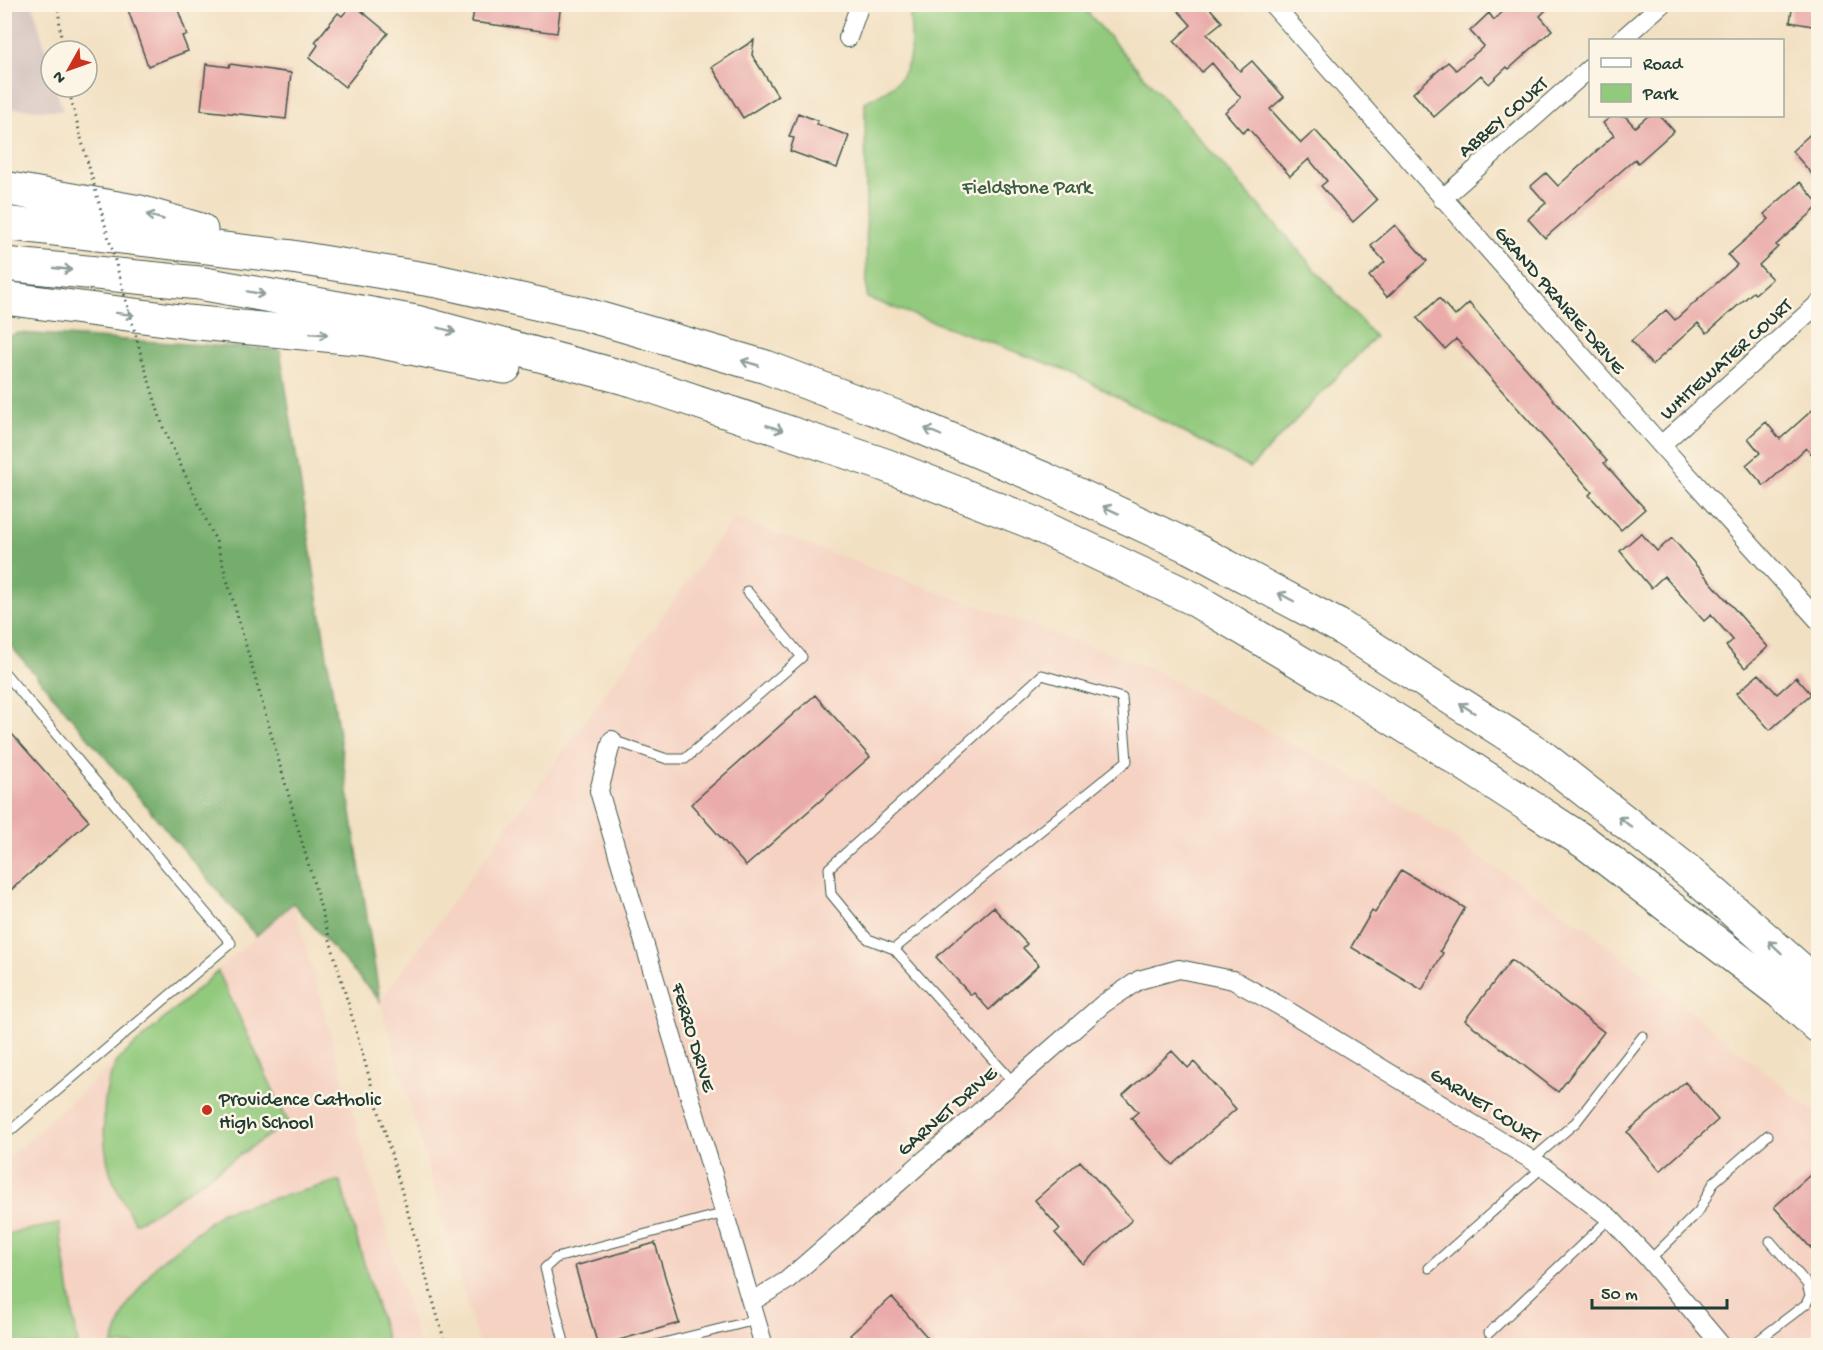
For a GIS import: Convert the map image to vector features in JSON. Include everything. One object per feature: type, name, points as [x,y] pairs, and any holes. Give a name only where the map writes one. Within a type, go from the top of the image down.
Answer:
[{"type":"highway","points":[[4,188],[140,212],[292,257]]},
{"type":"highway","points":[[4,223],[292,257],[437,281],[584,314],[766,367],[904,420],[1044,479],[1191,547],[1337,625],[1539,755],[1694,876],[1818,985]]},
{"type":"highway","points":[[4,264],[199,283],[416,322],[633,380],[885,465],[1029,521],[1192,598],[1358,696],[1586,843],[1780,992],[1818,1026]]},
{"type":"highway","points":[[4,298],[188,322],[367,339],[736,414]]},
{"type":"street","points":[[849,38],[860,4]]},
{"type":"street","name":"GRAND PRAIRIE DRIVE","points":[[1272,4],[1660,445],[1818,620]]},
{"type":"street","points":[[1622,39],[1662,4]]},
{"type":"street","name":"ABBEY COURT","points":[[1442,198],[1589,69]]},
{"type":"street","name":"WHITEWATER COURT","points":[[1660,445],[1818,304]]},
{"type":"street","name":"FERRO DRIVE","points":[[612,740],[598,791],[764,1346]]},
{"type":"street","name":"GARNET DRIVE","points":[[754,1311],[1103,1004],[1139,980],[1179,969]]},
{"type":"street","name":"GARNET COURT","points":[[1179,969],[1233,980],[1290,1012],[1538,1163],[1610,1218],[1650,1260],[1722,1346]]},
{"type":"lane","points":[[612,740],[667,759],[685,759],[802,657],[747,591]]},
{"type":"lane","points":[[4,672],[231,942],[4,1137]]},
{"type":"lane","points":[[894,950],[1127,761],[1122,698],[1042,675],[829,868],[831,894],[868,939],[894,950],[1013,1082]]},
{"type":"lane","points":[[1429,1268],[1538,1163],[1576,1122],[1643,1036]]},
{"type":"lane","points":[[1650,1260],[1699,1211],[1714,1182],[1768,1135]]},
{"type":"lane","points":[[565,1346],[545,1268],[556,1258],[725,1214]]},
{"type":"lane","points":[[1489,1333],[1610,1218]]},
{"type":"lane","points":[[1750,1346],[1806,1304],[1810,1296],[1807,1284],[1770,1241]]},
{"type":"lane","points":[[651,1346],[754,1311]]},
{"type":"path","points":[[58,4],[61,39]]},
{"type":"path","points":[[71,99],[163,427],[216,541],[446,1346]]},
{"type":"shaded area","points":[[5,4],[33,5],[43,39],[39,39],[39,99],[60,99],[63,111],[5,108]]},
{"type":"shaded area","points":[[734,518],[1150,668],[1386,794],[1588,929],[1818,1115],[1818,1345],[479,1345],[380,1001]]},
{"type":"shaded area","name":"Providence Catholic High School","points":[[293,903],[419,1345],[5,1345],[4,1161]]},
{"type":"green space","name":"Fieldstone Park","points":[[909,5],[1081,5],[1375,337],[1250,468],[1071,372],[867,298],[865,102],[894,85],[906,68],[911,48]]},
{"type":"green space","points":[[18,333],[280,350],[380,1001],[293,903],[256,936],[5,639],[4,338]]},
{"type":"green space","points":[[218,971],[288,1122],[156,1212],[135,1223],[119,1195],[107,1158],[104,1112],[110,1078],[119,1059]]},
{"type":"green space","points":[[340,1181],[388,1345],[112,1345],[126,1307],[157,1264],[222,1212]]},
{"type":"green space","points":[[59,1224],[78,1345],[5,1345],[5,1236],[14,1232]]},
{"type":"building","points":[[126,4],[176,4],[187,35],[182,36],[188,51],[148,66]]},
{"type":"building","points":[[353,4],[388,33],[345,87],[309,58],[318,45],[315,42],[338,13],[342,16]]},
{"type":"building","points":[[475,4],[561,4],[557,33],[472,22]]},
{"type":"building","points":[[1172,4],[1206,4],[1222,22],[1207,34],[1240,71],[1252,61],[1284,97],[1270,109],[1301,143],[1315,130],[1377,200],[1353,222],[1321,186],[1327,181],[1309,159],[1290,176],[1248,128],[1243,133],[1225,112],[1241,98],[1212,63],[1202,72],[1174,41],[1191,25]]},
{"type":"building","points":[[1511,4],[1552,4],[1540,16],[1552,30],[1489,84],[1481,75],[1434,117],[1413,93],[1448,62],[1456,70],[1484,46],[1470,31],[1489,13],[1494,20]]},
{"type":"building","points":[[1793,4],[1818,4],[1818,27],[1790,22]]},
{"type":"building","points":[[754,40],[752,55],[778,96],[743,118],[712,67]]},
{"type":"building","points":[[206,64],[229,67],[230,64],[291,73],[286,119],[201,110]]},
{"type":"building","points":[[798,113],[818,121],[817,124],[849,136],[837,168],[790,151],[794,138],[789,137]]},
{"type":"building","points":[[1611,117],[1626,117],[1635,127],[1647,117],[1661,117],[1674,131],[1638,163],[1635,159],[1545,238],[1528,219],[1546,203],[1531,186],[1546,173],[1558,186],[1614,135],[1603,123]]},
{"type":"building","points":[[1818,127],[1818,181],[1792,151]]},
{"type":"building","points":[[1800,182],[1818,203],[1818,207],[1776,245],[1778,247],[1759,265],[1772,279],[1755,294],[1753,292],[1707,333],[1698,323],[1652,365],[1631,341],[1666,310],[1675,320],[1737,265],[1728,255],[1769,219],[1764,214]]},
{"type":"building","points":[[1395,225],[1427,261],[1387,297],[1369,276],[1385,262],[1371,246]]},
{"type":"building","points":[[1439,298],[1455,316],[1469,303],[1607,461],[1604,463],[1645,509],[1621,530],[1589,495],[1592,492],[1456,339],[1445,349],[1417,318]]},
{"type":"building","points":[[1818,405],[1818,447],[1811,454],[1806,448],[1764,486],[1746,465],[1760,453],[1748,438],[1766,422],[1780,439]]},
{"type":"building","points":[[1641,533],[1657,551],[1672,538],[1768,647],[1745,668],[1726,646],[1733,640],[1711,615],[1704,621],[1664,576],[1651,588],[1620,551]]},
{"type":"building","points":[[1759,674],[1777,694],[1796,677],[1811,694],[1770,730],[1737,693]]},
{"type":"building","points":[[815,695],[870,757],[746,866],[691,804]]},
{"type":"building","points":[[4,725],[89,821],[4,896]]},
{"type":"building","points":[[1401,870],[1465,908],[1440,951],[1443,953],[1422,990],[1351,947],[1372,911],[1375,913]]},
{"type":"building","points":[[993,907],[1027,944],[1023,948],[1039,965],[989,1010],[974,993],[971,995],[936,957]]},
{"type":"building","points":[[1511,960],[1604,1032],[1558,1092],[1465,1020]]},
{"type":"building","points":[[1172,1051],[1188,1068],[1194,1062],[1236,1109],[1173,1165],[1131,1118],[1138,1112],[1123,1095]]},
{"type":"building","points":[[1685,1082],[1718,1120],[1660,1171],[1627,1132]]},
{"type":"building","points":[[1080,1161],[1132,1220],[1083,1264],[1055,1233],[1060,1229],[1035,1200]]},
{"type":"building","points":[[1818,1168],[1818,1256],[1774,1207]]},
{"type":"building","points":[[655,1243],[679,1323],[598,1346],[575,1266]]},
{"type":"building","points":[[892,1297],[935,1346],[859,1346],[850,1335]]},
{"type":"place","name":"Providence Catholic High School","points":[[207,1110]]}]
